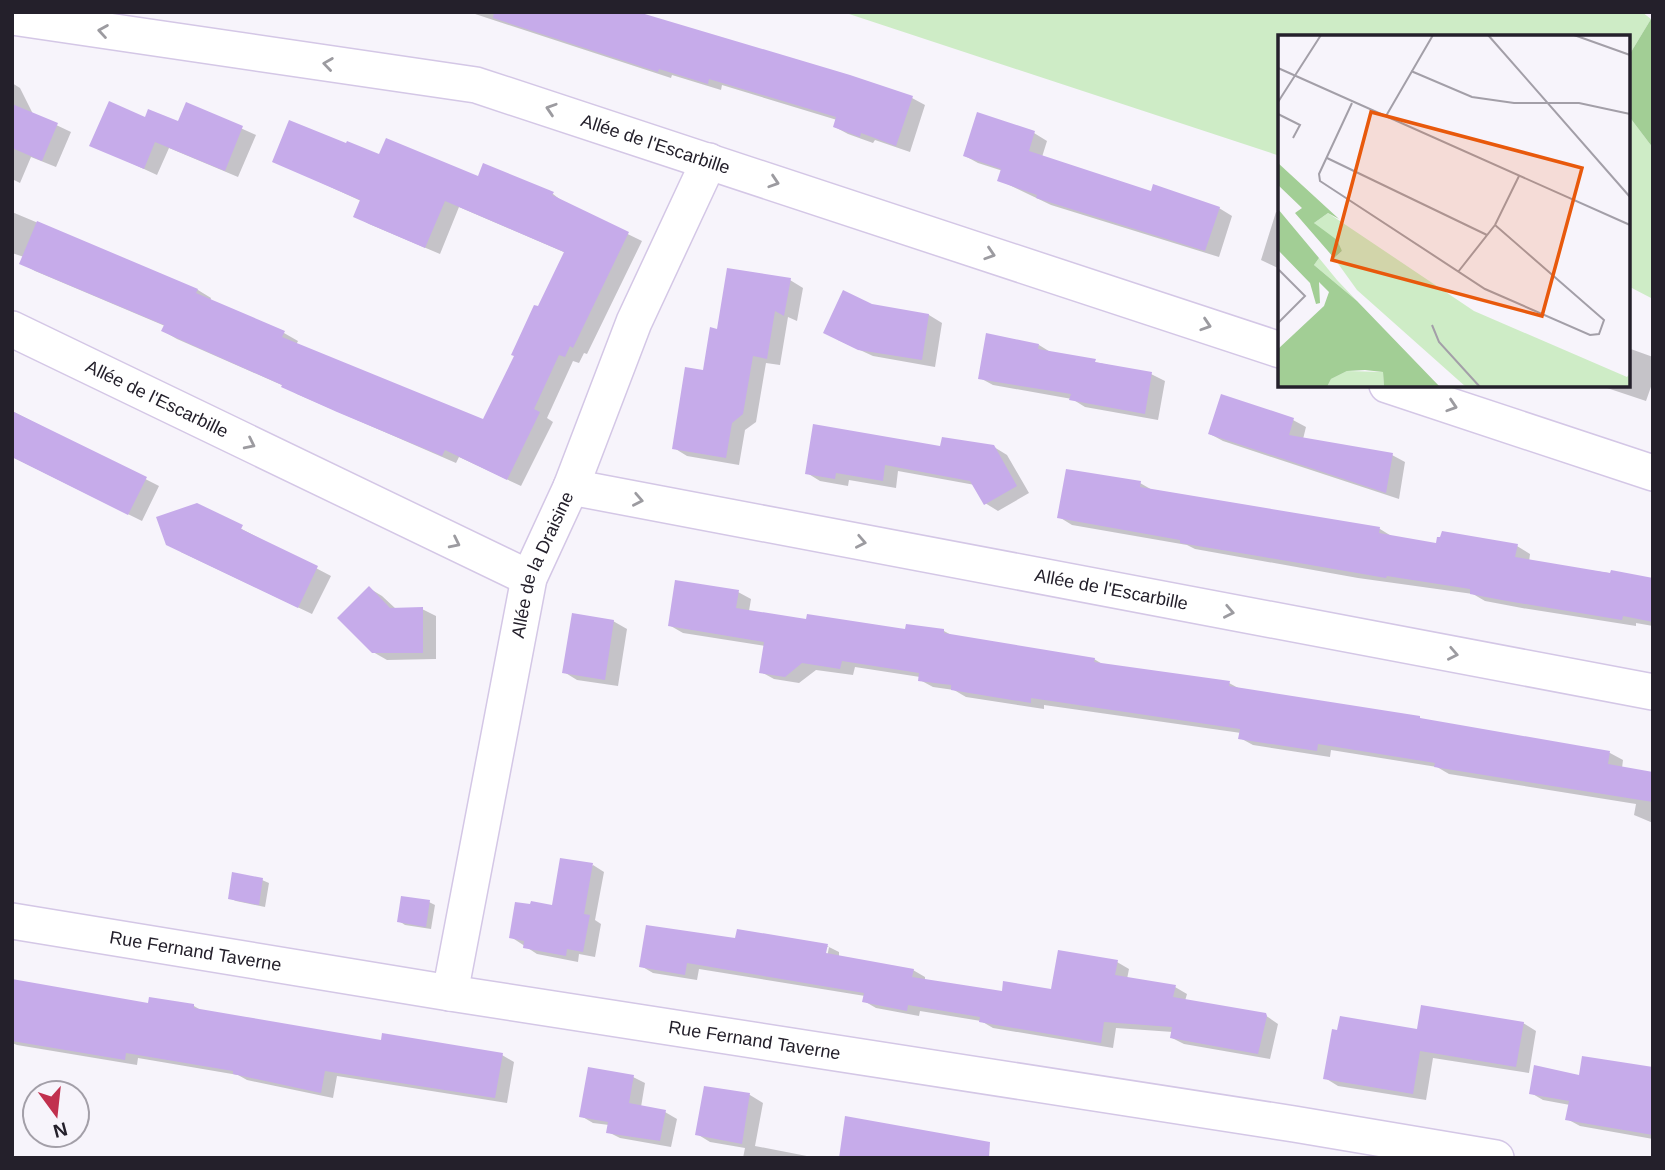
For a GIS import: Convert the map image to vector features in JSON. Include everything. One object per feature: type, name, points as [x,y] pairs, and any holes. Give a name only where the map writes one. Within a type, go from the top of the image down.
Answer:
[{"type":"street","name":"Allée de l'Escarbille","points":[[12,17],[476,85],[1278,349]]},
{"type":"street","name":"Allée de la Draisine","points":[[450,993],[528,578],[570,487],[634,322],[709,161]]},
{"type":"street","name":"Allée de l'Escarbille","points":[[12,329],[528,578]]},
{"type":"street","points":[[1393,387],[1653,473]]},
{"type":"street","name":"Allée de l'Escarbille","points":[[570,487],[1653,692]]},
{"type":"street","name":"Rue Fernand Taverne","points":[[12,921],[1496,1158]]},
{"type":"green space","points":[[843,12],[1642,12],[1651,19],[1630,54],[1630,35],[1278,35],[1278,155]]},
{"type":"green space","points":[[1651,19],[1653,20],[1653,148],[1630,118],[1630,54]]},
{"type":"green space","points":[[1630,118],[1653,148],[1653,299],[1630,287]]},
{"type":"building","points":[[494,12],[638,12],[913,96],[896,146],[861,133],[860,137],[833,127],[836,117],[709,79],[708,84],[659,69],[658,72],[493,18]]},
{"type":"building","points":[[109,101],[145,117],[148,109],[178,121],[186,102],[243,126],[225,171],[155,142],[144,169],[89,146]]},
{"type":"building","points":[[12,104],[58,123],[42,161],[12,148]]},
{"type":"building","points":[[977,112],[1035,131],[1029,151],[1151,191],[1153,184],[1220,207],[1205,251],[1036,198],[1037,195],[997,181],[1001,169],[963,156]]},
{"type":"building","points":[[289,120],[379,154],[386,138],[478,176],[483,163],[554,192],[552,195],[629,232],[573,348],[570,346],[565,357],[559,355],[534,409],[540,412],[507,480],[445,450],[442,456],[337,412],[161,331],[164,325],[19,264],[37,221],[198,289],[196,293],[285,331],[282,337],[483,419],[514,356],[511,355],[534,305],[538,306],[564,252],[445,201],[425,248],[353,217],[360,200],[272,162]]},
{"type":"building","points":[[727,268],[791,278],[784,316],[775,311],[767,359],[753,356],[743,414],[732,423],[726,458],[672,449],[685,367],[703,370],[710,327],[717,329]]},
{"type":"building","points":[[843,290],[872,304],[929,314],[922,360],[858,350],[823,333]]},
{"type":"building","points":[[986,333],[1039,344],[1038,349],[1152,372],[1145,414],[1069,400],[1071,394],[978,379]]},
{"type":"building","points":[[1221,394],[1294,418],[1289,435],[1393,453],[1386,493],[1208,434]]},
{"type":"building","points":[[12,411],[147,477],[128,515],[12,457]]},
{"type":"building","points":[[813,424],[940,446],[942,437],[994,445],[1017,486],[984,505],[970,481],[885,465],[883,481],[836,473],[835,479],[805,474]]},
{"type":"building","points":[[1066,469],[1141,481],[1140,487],[1380,527],[1379,533],[1436,543],[1442,531],[1518,544],[1515,557],[1653,578],[1653,622],[1623,616],[1622,620],[1507,601],[1470,594],[1470,589],[1387,576],[1386,578],[1180,543],[1180,540],[1057,518]]},
{"type":"building","points":[[197,503],[243,525],[241,529],[318,566],[298,608],[166,545],[156,517]]},
{"type":"building","points":[[675,580],[739,590],[736,608],[806,619],[807,614],[905,629],[906,624],[944,629],[944,633],[1095,658],[1094,662],[1230,681],[1229,686],[1420,716],[1610,751],[1608,764],[1653,772],[1653,802],[1434,767],[1435,763],[1318,744],[1317,751],[1238,739],[1240,729],[1031,698],[1031,703],[951,690],[951,685],[918,681],[919,673],[842,661],[840,669],[802,663],[785,677],[759,673],[764,642],[668,626]]},
{"type":"building","points":[[369,586],[390,608],[423,607],[423,653],[372,653],[337,618]]},
{"type":"building","points":[[572,613],[614,620],[605,680],[562,673]]},
{"type":"building","points":[[560,858],[593,863],[584,914],[590,915],[583,952],[567,949],[566,956],[523,948],[524,941],[509,938],[515,902],[530,904],[531,901],[552,905]]},
{"type":"building","points":[[232,872],[263,878],[259,905],[228,899]]},
{"type":"building","points":[[401,896],[430,900],[426,927],[397,922]]},
{"type":"building","points":[[646,925],[735,938],[737,929],[828,944],[826,953],[914,969],[912,977],[1002,991],[1003,981],[1051,989],[1058,950],[1118,960],[1115,975],[1176,985],[1173,997],[1266,1013],[1267,1016],[1258,1054],[1170,1038],[1172,1027],[1104,1022],[1101,1043],[979,1022],[980,1017],[908,1005],[907,1011],[862,1002],[864,993],[687,963],[685,975],[639,967]]},
{"type":"building","points":[[12,979],[148,1003],[149,997],[194,1004],[194,1008],[381,1040],[382,1033],[503,1053],[495,1098],[325,1071],[321,1093],[233,1074],[233,1071],[126,1053],[125,1060],[12,1041]]},
{"type":"building","points":[[1421,1005],[1524,1022],[1516,1067],[1420,1051],[1413,1094],[1323,1079],[1332,1029],[1337,1030],[1340,1016],[1417,1029]]},
{"type":"building","points":[[1582,1056],[1653,1067],[1653,1135],[1565,1120],[1569,1101],[1529,1094],[1534,1065],[1579,1075]]},
{"type":"building","points":[[588,1067],[634,1075],[629,1103],[666,1110],[660,1141],[606,1133],[608,1122],[579,1117]]},
{"type":"building","points":[[704,1086],[750,1093],[742,1144],[695,1135]]},
{"type":"building","points":[[845,1116],[990,1142],[989,1158],[839,1158]]}]
